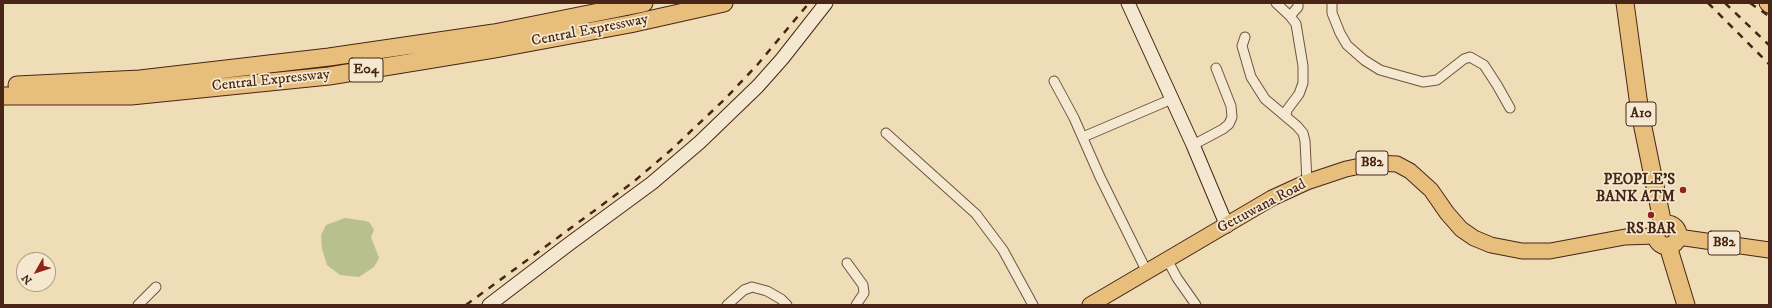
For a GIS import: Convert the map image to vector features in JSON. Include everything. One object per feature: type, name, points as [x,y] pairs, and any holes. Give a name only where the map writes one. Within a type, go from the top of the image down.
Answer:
[{"type":"highway","name":"Central Expressway","points":[[3,86],[140,79],[329,57],[494,33],[644,3]]},
{"type":"highway","name":"Central Expressway","points":[[3,96],[131,96],[328,76],[494,49],[630,24],[724,3]]},
{"type":"highway","name":"A10","points":[[1625,3],[1640,113],[1666,236],[1686,305]]},
{"type":"highway","points":[[3,108],[114,102],[131,96]]},
{"type":"main road","name":"Gettuwana Road","points":[[1090,305],[1168,261],[1272,198],[1307,182],[1362,165],[1384,162],[1397,164],[1410,171],[1431,190],[1454,221],[1468,233],[1491,245],[1522,250],[1550,251],[1625,237],[1666,236]]},
{"type":"main road","name":"B82","points":[[1666,236],[1769,250]]},
{"type":"street","points":[[489,305],[652,183],[700,142],[763,81],[826,3]]},
{"type":"street","points":[[1128,3],[1193,145],[1227,226]]},
{"type":"street","points":[[1276,3],[1296,24],[1303,66],[1303,83],[1299,94],[1287,110],[1286,117]]},
{"type":"street","points":[[1290,16],[1298,7],[1298,3]]},
{"type":"street","points":[[1332,3],[1332,13],[1340,33],[1347,45],[1364,60],[1380,70],[1423,82],[1437,80],[1464,59],[1470,57],[1484,65],[1498,85],[1510,108]]},
{"type":"street","points":[[1245,36],[1242,46],[1251,77],[1265,99],[1303,133],[1305,141],[1307,182]]},
{"type":"street","points":[[1193,145],[1223,129],[1229,124],[1232,117],[1231,106],[1216,68]]},
{"type":"street","points":[[1054,81],[1083,137],[1100,177],[1147,272]]},
{"type":"street","points":[[1083,137],[1172,99]]},
{"type":"street","points":[[886,133],[969,206],[982,220],[1004,250],[1033,305]]},
{"type":"street","points":[[1168,261],[1177,278],[1196,305]]},
{"type":"street","points":[[847,263],[863,285],[864,293],[856,305]]},
{"type":"street","points":[[138,305],[156,287]]},
{"type":"street","points":[[727,305],[744,290],[752,287],[766,291],[781,299],[787,305]]},
{"type":"green space","points":[[345,218],[366,221],[370,223],[374,230],[371,237],[379,258],[374,267],[359,277],[340,275],[327,265],[322,249],[321,235],[326,225]]},
{"type":"railway","points":[[466,305],[632,183],[671,150],[726,98],[758,64],[809,3]]},
{"type":"railway","points":[[1708,3],[1769,64]]},
{"type":"railway","points":[[1725,3],[1769,45]]},
{"type":"railway","points":[[1750,3],[1769,16]]},
{"type":"place","name":"PEOPLE'S BANK ATM","points":[[1683,190]]},
{"type":"place","name":"RS BAR","points":[[1651,215]]}]
